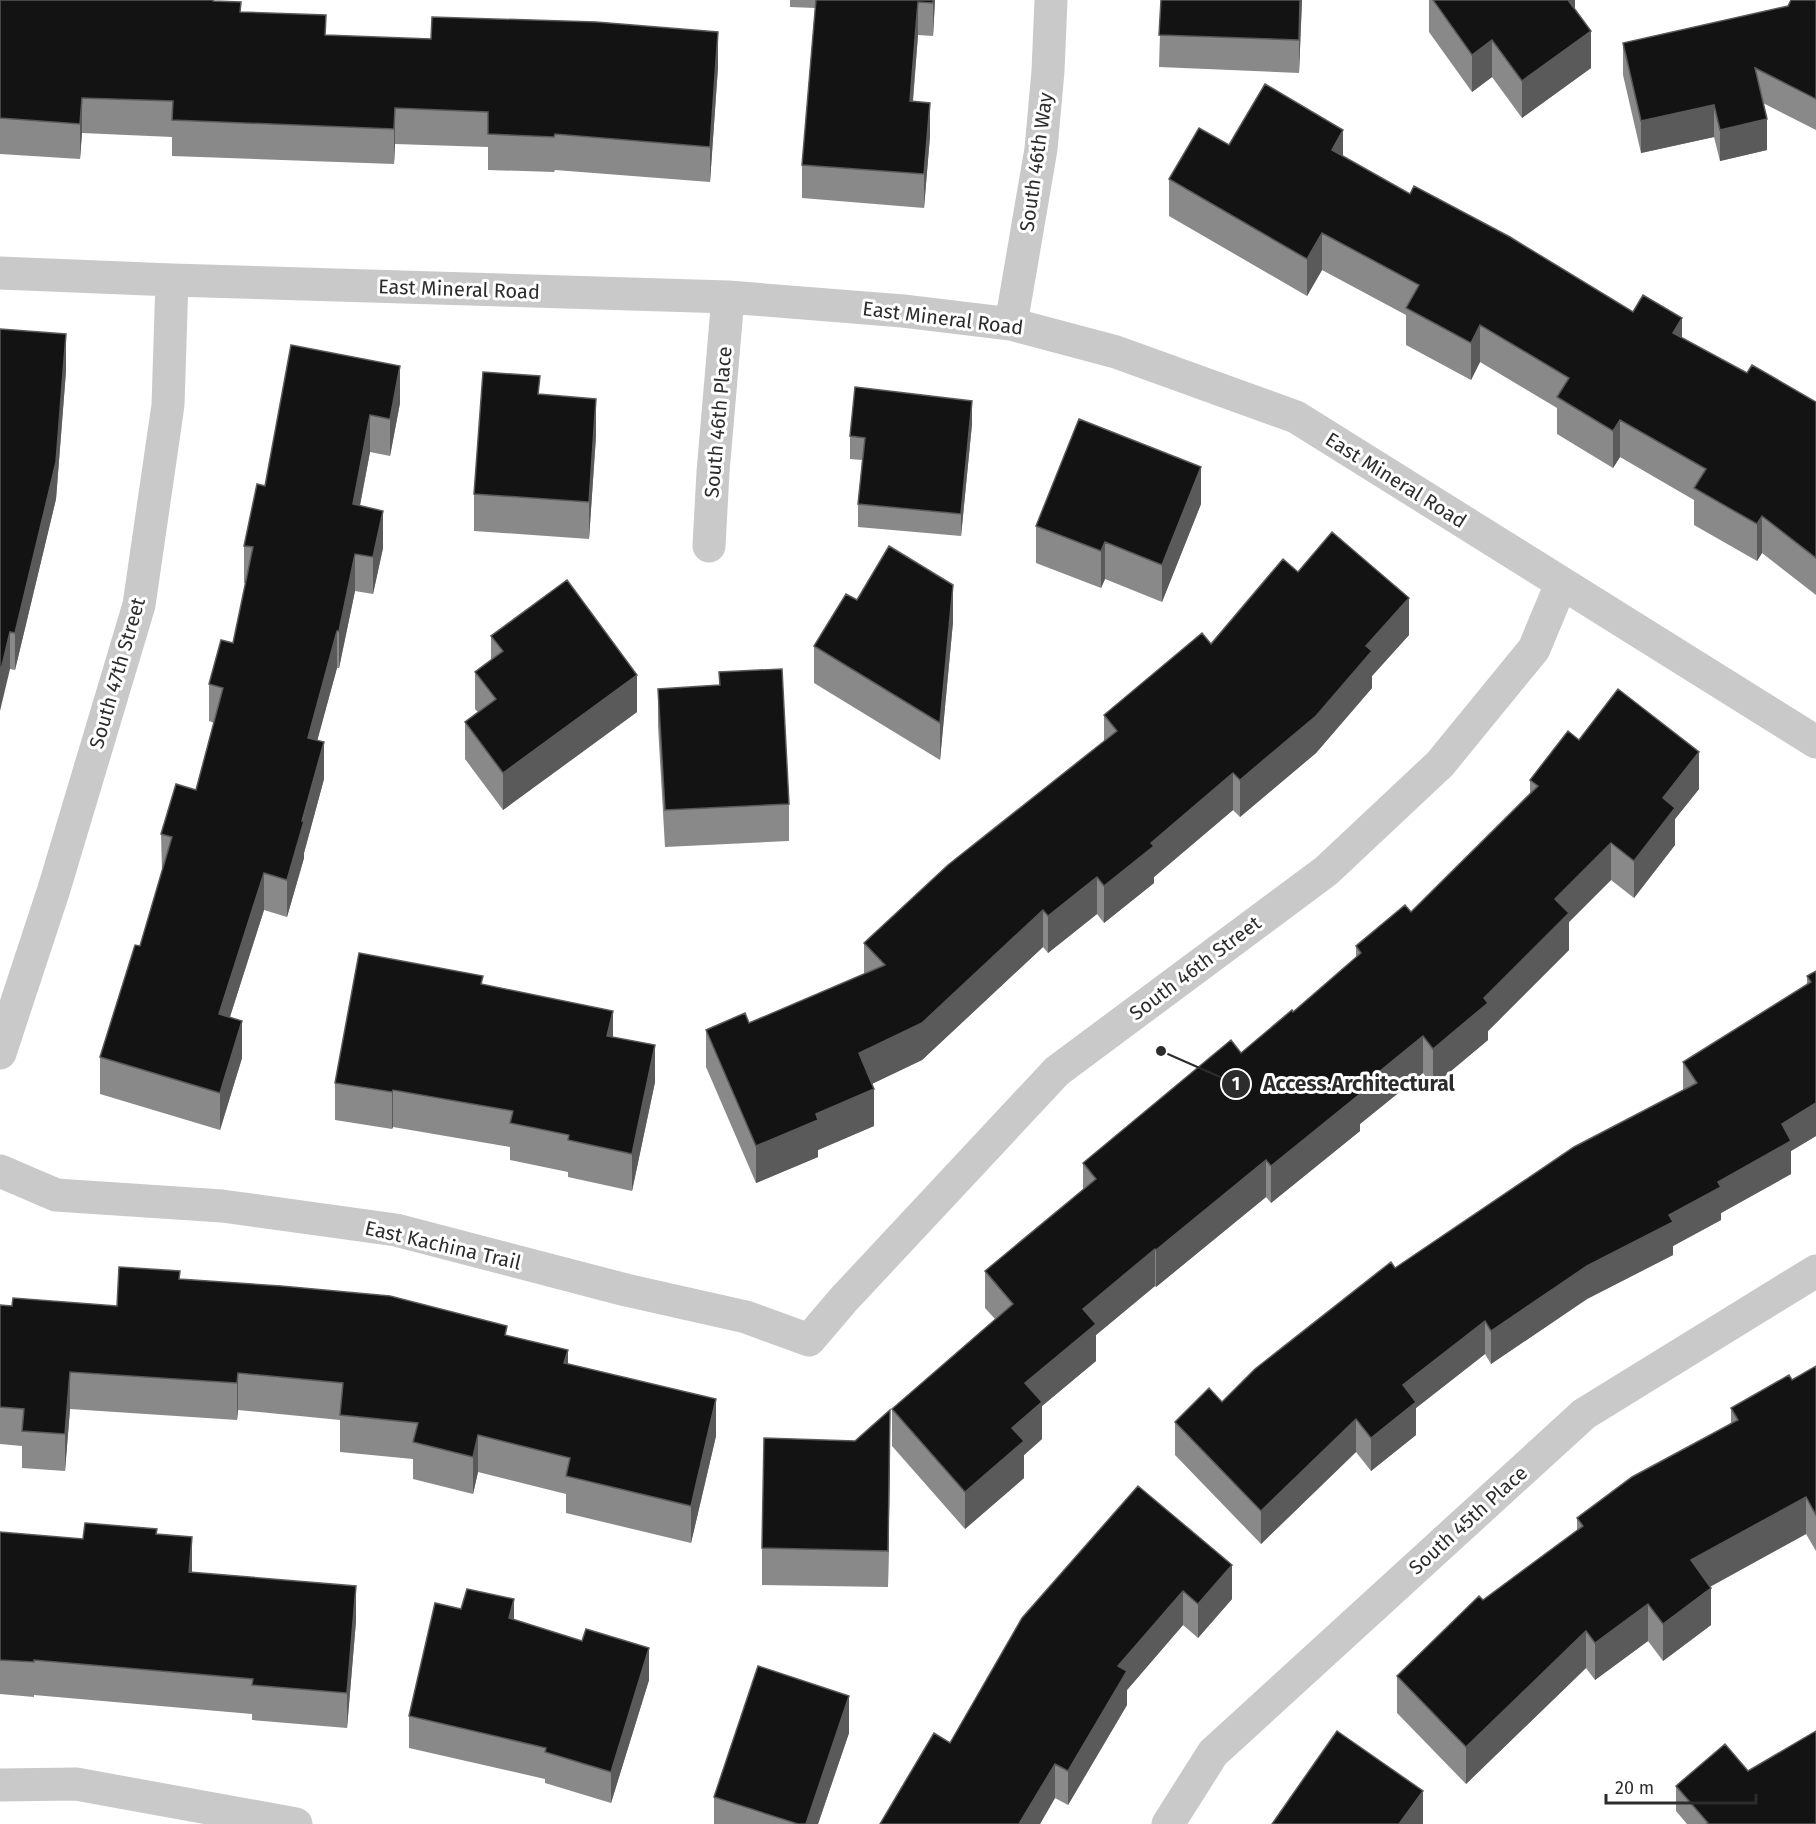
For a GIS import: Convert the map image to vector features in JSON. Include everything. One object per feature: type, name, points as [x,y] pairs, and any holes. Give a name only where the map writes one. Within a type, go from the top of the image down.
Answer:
[{"type":"street","name":"South 46th Way","points":[[1011,324],[1041,149],[1051,0]]},
{"type":"street","name":"East Mineral Road","points":[[0,273],[728,297],[903,311],[1011,324],[1116,352],[1296,417],[1816,742]]},
{"type":"street","name":"South 47th Street","points":[[0,1053],[54,889],[139,605],[168,405],[172,280]]},
{"type":"street","name":"South 46th Place","points":[[709,546],[712,472],[728,297]]},
{"type":"street","name":"South 46th Street","points":[[809,1340],[844,1299],[1056,1071],[1326,871],[1440,764],[1534,649],[1561,584]]},
{"type":"street","name":"East Kachina Trail","points":[[0,1172],[56,1195],[222,1206],[396,1230],[626,1290],[746,1317],[809,1340]]},
{"type":"street","name":"South 45th Place","points":[[1168,1824],[1213,1752],[1584,1414],[1816,1271]]},
{"type":"street","points":[[0,1785],[76,1784],[296,1824]]},
{"type":"building","points":[[0,0],[241,2],[240,12],[326,15],[325,35],[431,39],[432,17],[596,22],[718,32],[710,147],[555,134],[554,137],[488,134],[488,112],[395,108],[394,129],[172,120],[173,101],[82,98],[80,124],[0,118]]},
{"type":"building","points":[[816,0],[933,0],[933,3],[918,2],[910,101],[930,103],[924,174],[802,165]]},
{"type":"building","points":[[1161,0],[1300,0],[1299,40],[1159,35]]},
{"type":"building","points":[[1433,0],[1568,0],[1591,31],[1522,81],[1492,40],[1472,55]]},
{"type":"building","points":[[1791,0],[1816,0],[1816,99],[1755,68],[1767,119],[1720,130],[1714,105],[1641,121],[1623,43],[1788,6]]},
{"type":"building","points":[[1265,84],[1343,130],[1332,150],[1410,194],[1414,186],[1510,237],[1633,312],[1643,295],[1682,318],[1673,333],[1747,373],[1752,365],[1816,402],[1816,558],[1762,516],[1757,524],[1694,488],[1706,469],[1620,420],[1613,431],[1557,397],[1569,378],[1480,325],[1471,343],[1406,308],[1419,285],[1322,233],[1307,259],[1169,179],[1199,128],[1229,145]]},
{"type":"building","points":[[0,329],[66,334],[56,462],[15,633],[10,632],[0,674]]},
{"type":"building","points":[[291,345],[400,366],[390,419],[370,415],[353,504],[383,511],[373,557],[355,554],[339,631],[337,631],[308,738],[324,742],[302,821],[304,821],[287,880],[264,873],[219,1014],[242,1021],[220,1093],[100,1057],[135,945],[140,946],[172,837],[161,834],[176,784],[196,790],[223,688],[209,684],[221,640],[233,643],[253,547],[244,546],[257,484],[265,486]]},
{"type":"building","points":[[483,372],[540,376],[538,394],[596,399],[589,502],[474,494]]},
{"type":"building","points":[[855,387],[972,401],[961,514],[858,504],[865,438],[850,436]]},
{"type":"building","points":[[1079,419],[1201,467],[1162,565],[1105,542],[1101,551],[1036,526]]},
{"type":"building","points":[[1332,532],[1409,598],[1366,646],[1372,651],[1316,716],[1240,780],[1233,773],[1151,843],[1154,846],[1104,886],[1097,877],[1048,916],[1043,910],[922,1023],[859,1053],[874,1089],[816,1114],[818,1120],[756,1146],[706,1030],[745,1013],[749,1023],[885,965],[864,943],[948,865],[1117,731],[1104,715],[1202,633],[1211,644],[1283,559],[1298,572]]},
{"type":"building","points":[[889,546],[953,585],[940,723],[814,646],[846,594],[857,600]]},
{"type":"building","points":[[567,580],[637,675],[503,773],[465,722],[496,699],[475,672],[503,651],[491,636]]},
{"type":"building","points":[[782,669],[789,804],[665,810],[658,689],[720,685],[719,672]]},
{"type":"building","points":[[1618,689],[1699,752],[1663,798],[1675,808],[1634,861],[1611,843],[1555,899],[1569,913],[1484,998],[1488,1003],[1433,1049],[1423,1036],[1357,1090],[1360,1094],[1271,1166],[1266,1160],[1083,1309],[1096,1324],[1025,1383],[1042,1402],[1012,1428],[1024,1441],[965,1492],[892,1409],[1013,1304],[985,1271],[1096,1179],[1083,1163],[1231,1040],[1241,1053],[1292,1010],[1293,1012],[1361,953],[1356,946],[1405,905],[1411,912],[1538,786],[1530,780],[1568,731],[1579,740]]},
{"type":"building","points":[[359,953],[483,976],[481,984],[613,1011],[607,1036],[655,1045],[632,1154],[568,1140],[569,1135],[510,1123],[513,1111],[393,1090],[392,1092],[335,1083]]},
{"type":"building","points":[[1816,971],[1816,1103],[1782,1124],[1791,1141],[1718,1182],[1721,1187],[1669,1215],[1673,1222],[1587,1266],[1491,1331],[1485,1321],[1403,1385],[1416,1402],[1371,1438],[1356,1419],[1261,1511],[1175,1422],[1209,1388],[1222,1402],[1255,1369],[1391,1262],[1395,1268],[1574,1147],[1697,1083],[1683,1062],[1811,982],[1807,976]]},
{"type":"building","points":[[119,1267],[180,1271],[179,1279],[390,1296],[507,1326],[505,1335],[568,1350],[564,1363],[716,1399],[691,1506],[566,1476],[570,1458],[478,1435],[473,1457],[413,1442],[418,1423],[340,1415],[343,1383],[238,1373],[237,1383],[70,1372],[65,1434],[22,1431],[24,1409],[0,1407],[0,1305],[12,1306],[13,1298],[117,1306]]},
{"type":"building","points":[[1816,1366],[1816,1515],[1806,1497],[1691,1560],[1711,1588],[1663,1624],[1648,1604],[1595,1643],[1586,1631],[1466,1747],[1397,1676],[1479,1596],[1483,1600],[1583,1526],[1577,1518],[1632,1477],[1738,1420],[1731,1408],[1789,1375],[1792,1380]]},
{"type":"building","points":[[890,1410],[888,1551],[762,1548],[764,1438],[855,1441]]},
{"type":"building","points":[[1138,1486],[1232,1565],[1198,1604],[1183,1591],[1118,1666],[1127,1671],[1068,1771],[1055,1764],[1019,1824],[880,1824],[934,1733],[950,1743],[1022,1618]]},
{"type":"building","points":[[85,1523],[157,1529],[156,1534],[192,1537],[189,1572],[356,1586],[347,1693],[252,1685],[253,1679],[34,1660],[34,1662],[0,1660],[0,1532],[83,1539]]},
{"type":"building","points":[[467,1589],[514,1599],[509,1618],[582,1641],[586,1629],[649,1648],[611,1772],[545,1752],[546,1748],[409,1716],[435,1603],[461,1609]]},
{"type":"building","points":[[758,1666],[849,1696],[806,1824],[798,1824],[714,1797]]},
{"type":"building","points":[[1337,1731],[1423,1791],[1399,1824],[1272,1824]]},
{"type":"building","points":[[1816,1731],[1816,1824],[1707,1824],[1676,1786],[1725,1744],[1748,1771]]},
{"type":"place","name":"Access.Architectural","points":[[1161,1051]]}]
